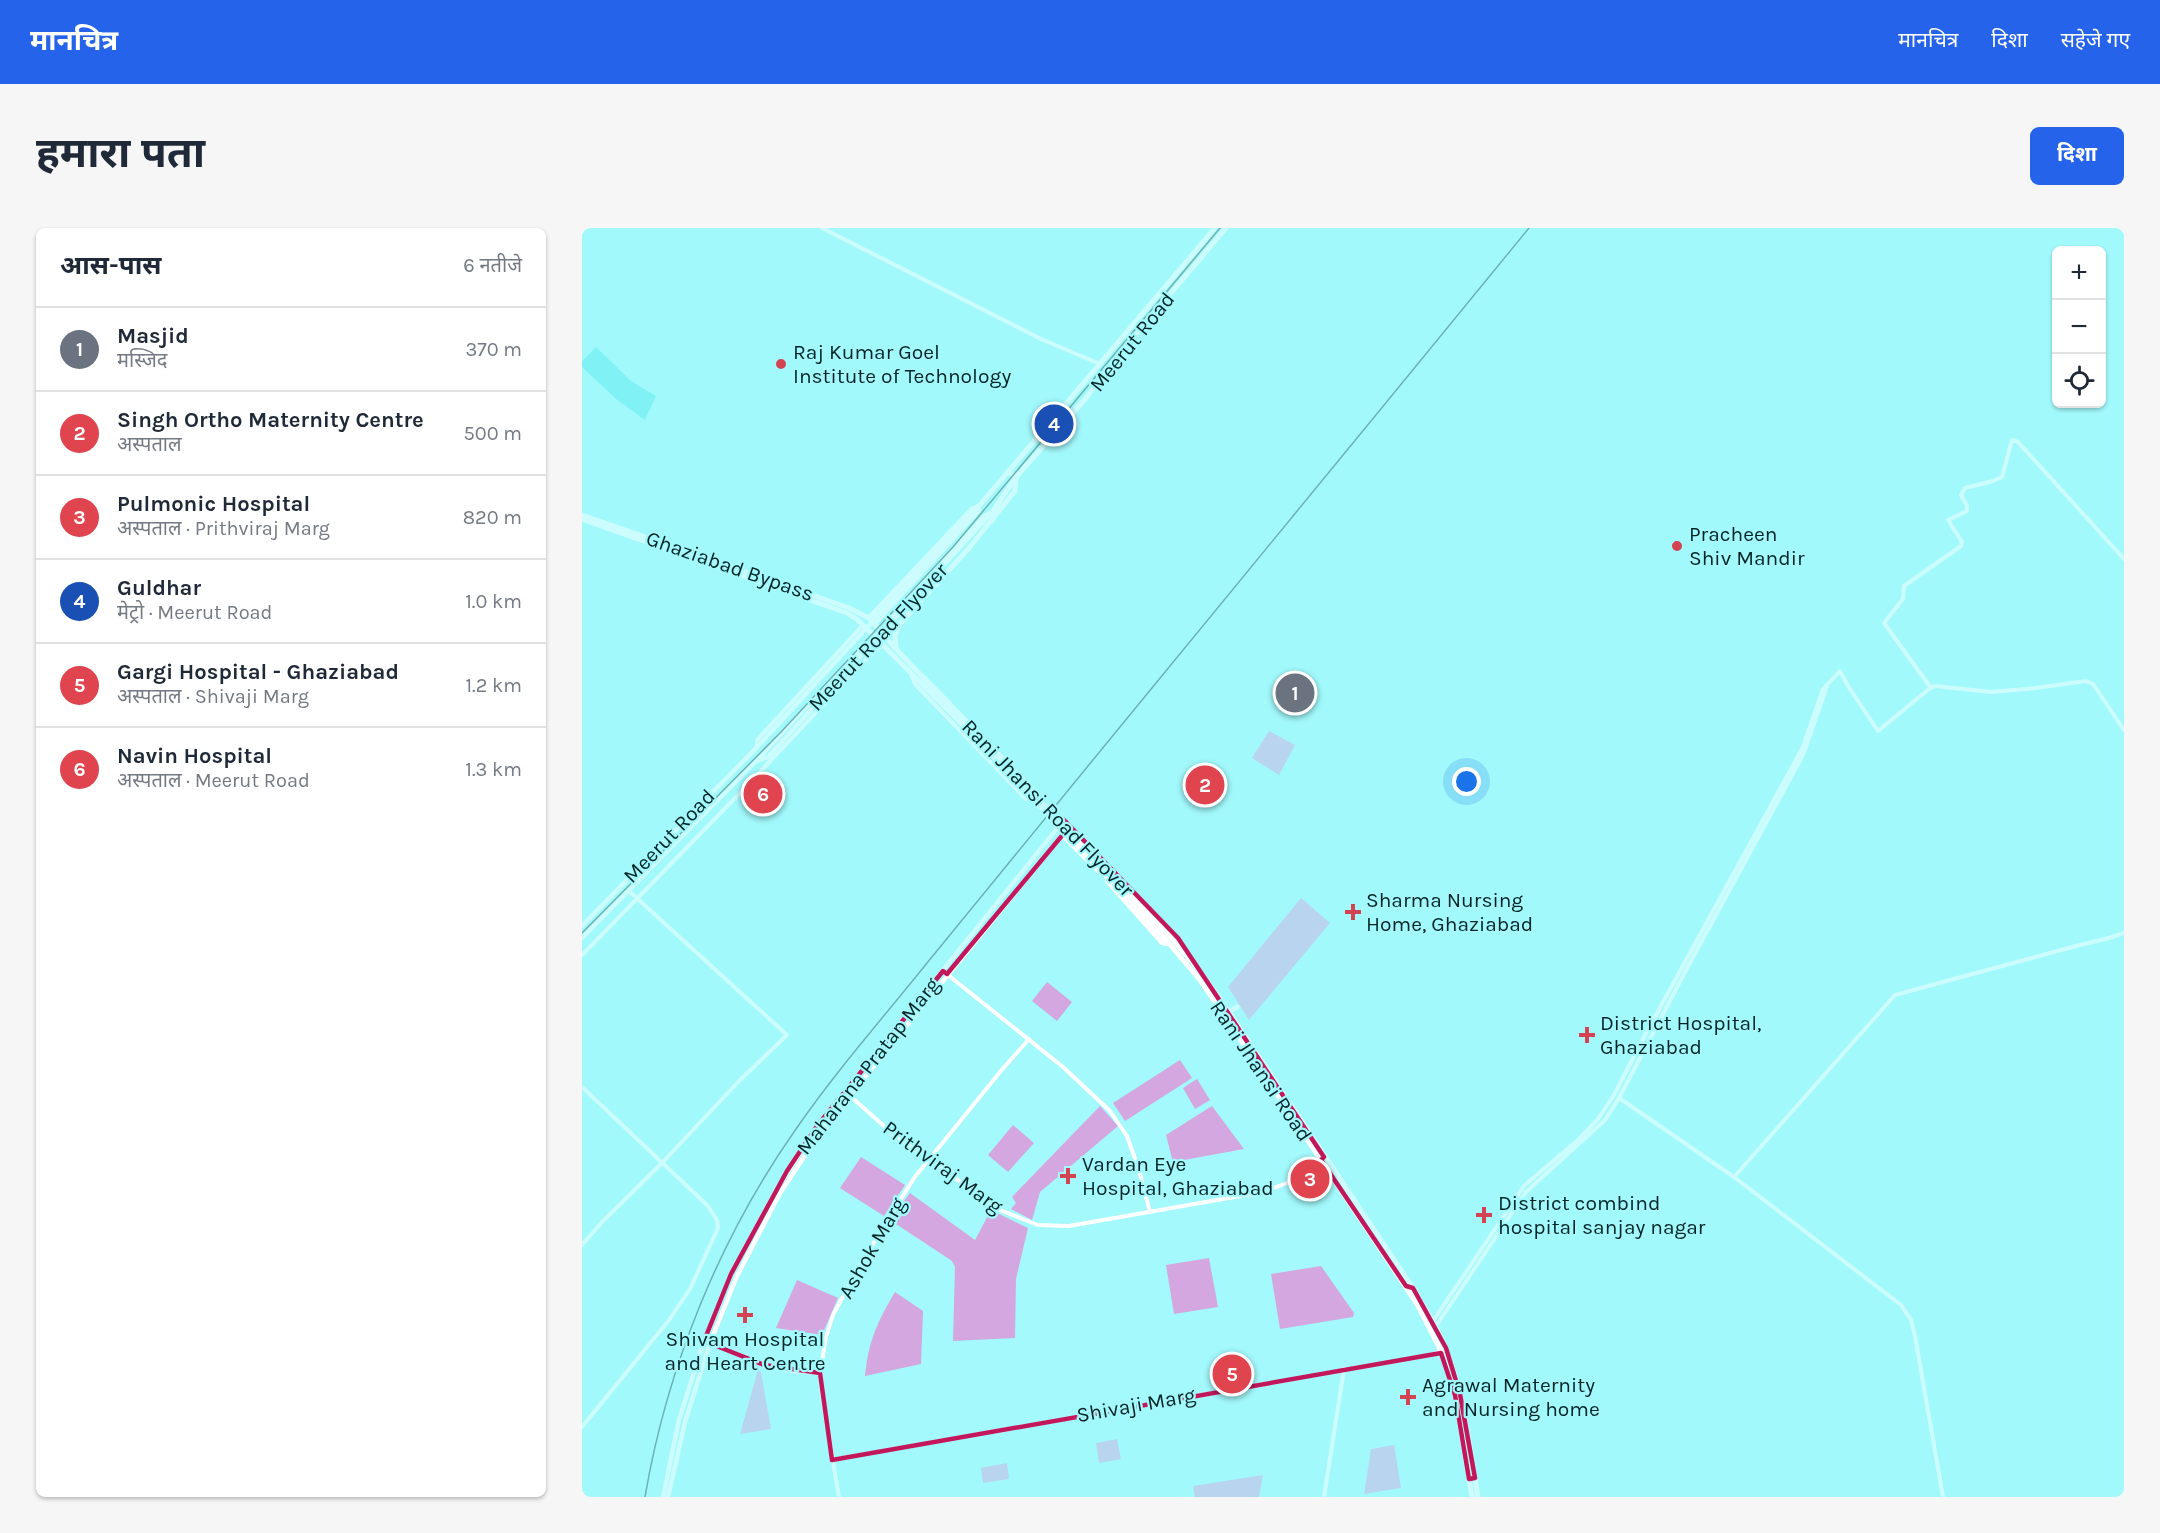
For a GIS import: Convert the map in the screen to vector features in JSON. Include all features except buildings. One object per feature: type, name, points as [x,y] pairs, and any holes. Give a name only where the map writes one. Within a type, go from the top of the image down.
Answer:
[{"type":"highway","name":"Meerut Road","points":[[869,618],[973,507],[979,507],[1215,228]]},
{"type":"highway","name":"Meerut Road","points":[[993,511],[1016,477],[1086,398],[1132,339],[1226,228]]},
{"type":"highway","points":[[896,650],[895,633],[902,621],[992,521],[1015,491],[1016,477],[1009,472]]},
{"type":"highway","points":[[992,521],[993,511]]},
{"type":"highway","name":"Ghaziabad Bypass","points":[[582,517],[849,608],[869,618],[875,624]]},
{"type":"highway","name":"Ghaziabad Bypass","points":[[629,533],[847,613],[863,624],[915,673]]},
{"type":"highway","points":[[878,609],[884,614]]},
{"type":"highway","points":[[875,624],[915,673]]},
{"type":"highway","name":"Rani Jhansi Road Flyover","points":[[915,673],[1163,933],[1177,944]]},
{"type":"highway","name":"Rani Jhansi Road Flyover","points":[[1163,933],[1169,944]]},
{"type":"highway","name":"Rani Jhansi Road","points":[[1169,944],[1200,980],[1240,1034],[1434,1324],[1446,1348],[1460,1394],[1472,1479],[1472,1497]]},
{"type":"highway","name":"Rani Jhansi Road","points":[[1177,944],[1229,1012],[1240,1034]]},
{"type":"highway","points":[[1229,1012],[1238,1007]]},
{"type":"highway","name":"Rani Jhansi Road","points":[[1408,1285],[1441,1351],[1455,1395],[1472,1479],[1478,1497]]},
{"type":"main road","name":"Meerut Road Flyover","points":[[757,747],[979,507]]},
{"type":"main road","name":"Meerut Road Flyover","points":[[756,762],[768,757],[776,749],[993,511]]},
{"type":"main road","name":"Meerut Road","points":[[582,926],[683,820],[757,747]]},
{"type":"main road","name":"Meerut Road","points":[[582,938],[756,762]]},
{"type":"main road","points":[[683,820],[691,827]]},
{"type":"main road","points":[[1169,944],[1162,943],[1103,877],[1055,829],[1064,820],[1171,931],[1178,939],[1177,944]]},
{"type":"main road","name":"Maharana Pratap Marg","points":[[945,973],[1055,829]]},
{"type":"main road","name":"Maharana Pratap Marg","points":[[663,1497],[679,1420],[707,1342],[737,1276],[779,1195],[847,1094],[945,973],[1062,835]]},
{"type":"main road","name":"Maharana Pratap Marg","points":[[668,1497],[685,1422],[707,1342]]},
{"type":"street","points":[[822,228],[1041,339],[1100,364]]},
{"type":"street","points":[[1931,688],[1884,623],[1902,601],[1904,586],[1961,546],[1962,542],[1948,520],[1967,511],[1961,495],[1965,488],[2002,477],[2012,440],[2018,442],[2124,559]]},
{"type":"street","points":[[875,624],[979,511],[979,507]]},
{"type":"street","points":[[895,633],[888,624],[890,619],[984,516],[993,511]]},
{"type":"street","points":[[757,747],[757,740],[863,624]]},
{"type":"street","points":[[582,955],[883,644]]},
{"type":"street","points":[[756,762],[860,650],[865,648],[874,651]]},
{"type":"street","points":[[1434,1324],[1526,1192],[1605,1120],[1650,1026],[1800,753],[1820,696],[1840,671],[1878,731],[1935,686],[1991,692],[2089,681],[2124,730]]},
{"type":"street","points":[[915,673],[928,678],[1034,790],[1033,795],[1026,799],[915,684],[915,673]]},
{"type":"street","points":[[582,1245],[738,1082],[787,1035],[629,891]]},
{"type":"street","points":[[1734,1177],[1894,995],[2124,933]]},
{"type":"street","points":[[945,973],[1063,1067],[1110,1111],[1127,1136],[1150,1212]]},
{"type":"street","name":"Ashok Marg","points":[[839,1497],[820,1373],[826,1337],[833,1315],[886,1221],[914,1178],[1029,1039]]},
{"type":"street","points":[[582,1087],[707,1205],[717,1220],[718,1228],[690,1289],[582,1427]]},
{"type":"street","name":"Prithviraj Marg","points":[[847,1094],[892,1133],[1000,1210],[1038,1225],[1070,1226],[1270,1190],[1287,1182],[1323,1158]]},
{"type":"street","points":[[1616,1096],[1734,1177],[1901,1305],[1907,1313],[1915,1336],[1922,1366],[1943,1497]]},
{"type":"street","points":[[707,1342],[771,1367],[820,1373]]},
{"type":"street","name":"Shivaji Marg","points":[[832,1460],[1431,1355],[1441,1351]]},
{"type":"street","points":[[1324,1497],[1344,1369]]},
{"type":"highlighted area","points":[[1064,820],[1178,938],[1324,1157],[1321,1160],[1406,1286],[1413,1288],[1446,1348],[1460,1394],[1475,1478],[1469,1479],[1455,1395],[1441,1353],[832,1460],[820,1373],[764,1365],[704,1341],[731,1274],[787,1171],[817,1126],[943,971],[947,974],[1065,832],[1058,826]]},
{"type":"shaded area","points":[[1269,731],[1295,745],[1279,775],[1252,758]]},
{"type":"shaded area","points":[[1301,898],[1330,923],[1249,1020],[1228,987]]},
{"type":"shaded area","points":[[1047,982],[1072,1002],[1057,1021],[1032,1001]]},
{"type":"shaded area","points":[[1180,1060],[1192,1078],[1125,1121],[1113,1103]]},
{"type":"shaded area","points":[[1197,1079],[1210,1100],[1195,1109],[1183,1088]]},
{"type":"shaded area","points":[[1100,1106],[1118,1126],[1040,1192],[1032,1220],[1011,1209],[1016,1203],[1012,1197]]},
{"type":"shaded area","points":[[1212,1106],[1244,1149],[1173,1162],[1166,1135]]},
{"type":"shaded area","points":[[1013,1125],[1034,1143],[1008,1172],[988,1155]]},
{"type":"shaded area","points":[[861,1157],[905,1185],[884,1216],[840,1188]]},
{"type":"shaded area","points":[[910,1193],[975,1240],[991,1210],[1028,1228],[1016,1279],[1015,1338],[953,1341],[955,1267],[952,1261],[890,1220]]},
{"type":"shaded area","points":[[1209,1258],[1218,1307],[1174,1314],[1166,1265]]},
{"type":"shaded area","points":[[1321,1266],[1354,1313],[1353,1317],[1280,1329],[1271,1274]]},
{"type":"shaded area","points":[[797,1280],[838,1298],[822,1335],[776,1328]]},
{"type":"shaded area","points":[[895,1292],[923,1311],[921,1364],[865,1376],[875,1332]]},
{"type":"shaded area","points":[[758,1370],[761,1372],[771,1429],[740,1434]]},
{"type":"shaded area","points":[[1117,1439],[1121,1459],[1099,1463],[1096,1443]]},
{"type":"shaded area","points":[[1394,1445],[1401,1488],[1364,1494],[1371,1449]]},
{"type":"shaded area","points":[[1007,1463],[1009,1479],[983,1483],[981,1468]]},
{"type":"shaded area","points":[[1263,1475],[1259,1497],[1195,1497],[1193,1486]]},
{"type":"water","points":[[596,347],[631,381],[656,396],[645,420],[616,399],[582,367],[582,361]]},
{"type":"railway","points":[[582,933],[781,732],[953,547],[1220,228]]},
{"type":"railway","points":[[645,1497],[667,1400],[700,1305],[743,1214],[796,1129],[860,1045],[1529,228]]},
{"type":"place","name":"Raj Kumar Goel Institute of Technology","points":[[781,364]]},
{"type":"place","name":"Guldhar","points":[[1054,424]]},
{"type":"place","name":"Pracheen Shiv Mandir","points":[[1677,546]]},
{"type":"place","name":"Masjid","points":[[1295,693]]},
{"type":"place","name":"Singh Ortho Maternity Centre","points":[[1205,785]]},
{"type":"place","name":"Navin Hospital","points":[[763,794]]},
{"type":"place","name":"Sharma Nursing Home, Ghaziabad","points":[[1353,912]]},
{"type":"place","name":"District Hospital, Ghaziabad","points":[[1587,1035]]},
{"type":"place","name":"Vardan Eye Hospital, Ghaziabad","points":[[1068,1176]]},
{"type":"place","name":"Pulmonic Hospital","points":[[1310,1179]]},
{"type":"place","name":"District combind hospital sanjay nagar","points":[[1484,1215]]},
{"type":"place","name":"Shivam Hospital and Heart Centre","points":[[745,1315]]},
{"type":"place","name":"Gargi Hospital - Ghaziabad","points":[[1232,1374]]},
{"type":"place","name":"Agrawal Maternity and Nursing home","points":[[1408,1397]]}]
